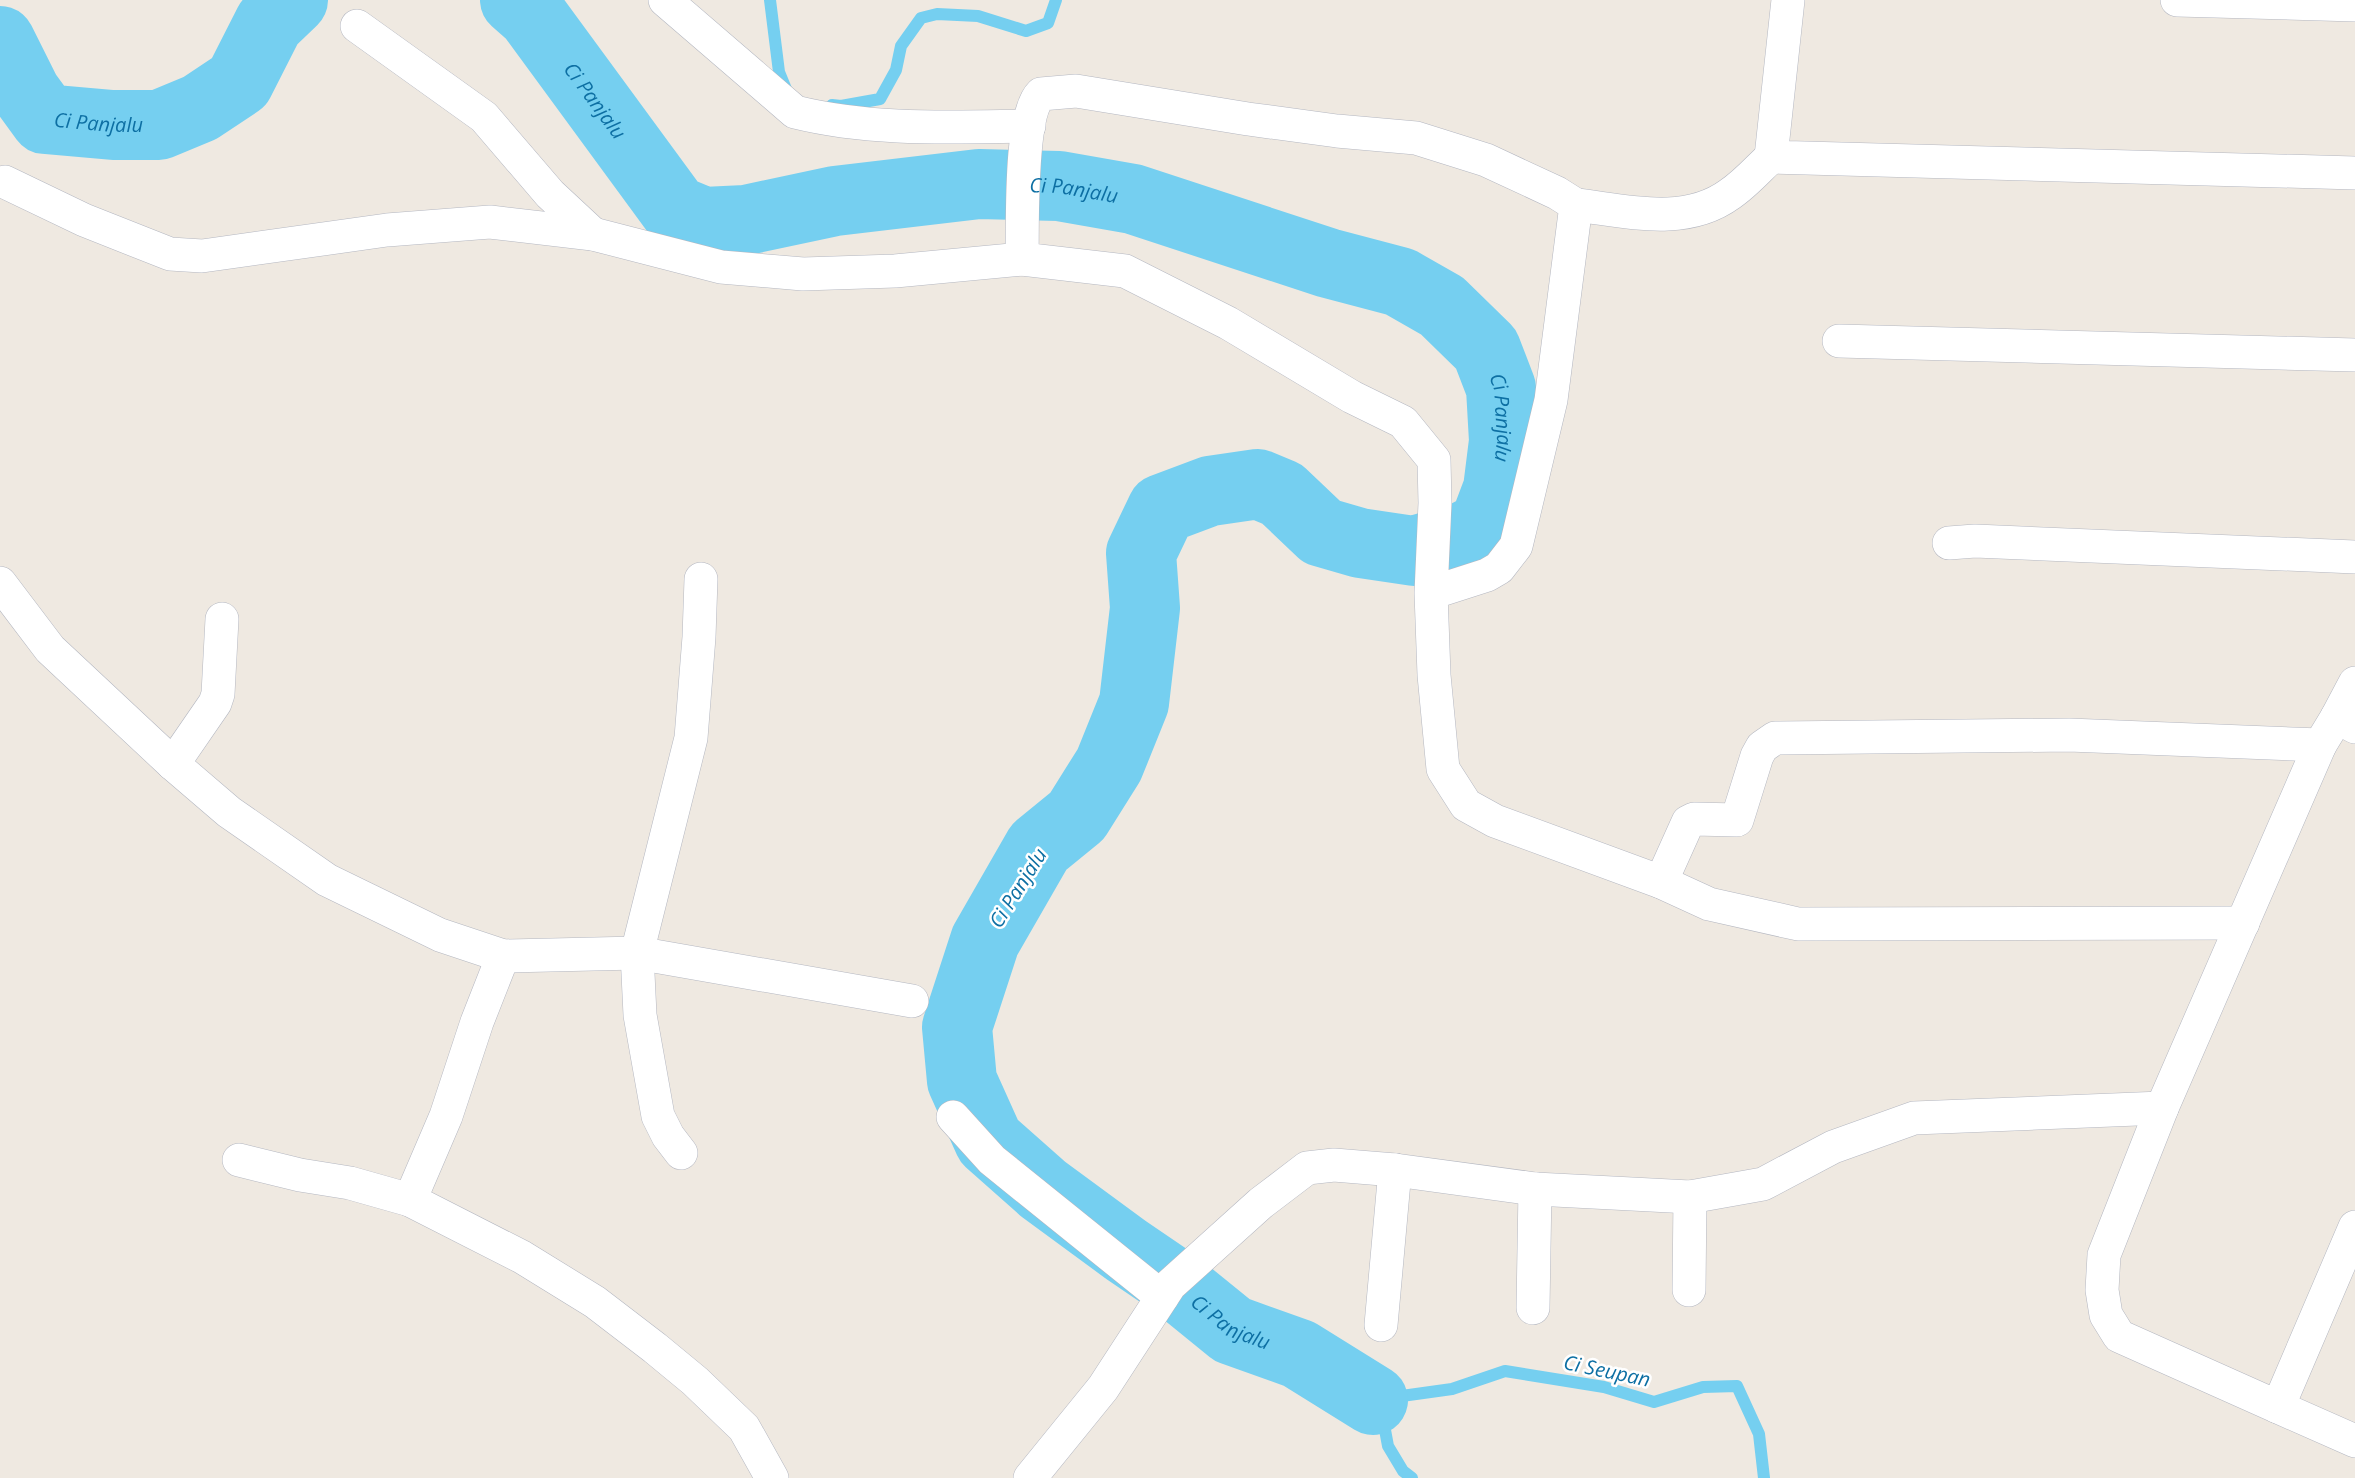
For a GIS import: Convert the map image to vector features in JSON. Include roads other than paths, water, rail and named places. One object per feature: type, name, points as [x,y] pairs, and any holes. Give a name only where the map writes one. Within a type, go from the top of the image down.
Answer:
[{"type":"street","points":[[665,0],[795,112],[822,119],[897,127],[1027,136]]},
{"type":"street","points":[[1022,259],[1027,136],[1033,106],[1041,94],[1076,91],[1248,119],[1337,131],[1416,138],[1486,160],[1557,193],[1576,205],[1667,216],[1703,209],[1729,195],[1771,157],[1788,0]]},
{"type":"street","points":[[2177,0],[2355,5]]},
{"type":"street","points":[[357,26],[484,117],[550,194],[593,234]]},
{"type":"street","points":[[1771,157],[2355,173]]},
{"type":"street","points":[[5,182],[84,220],[170,254],[202,256],[387,230],[490,222],[593,234],[721,267],[803,274],[894,271],[1022,259],[1125,271],[1228,323],[1352,397],[1403,422],[1434,460],[1432,588],[1434,675],[1443,769],[1466,805],[1495,821],[1660,882],[1709,904],[1798,924],[2243,923]]},
{"type":"street","points":[[1432,588],[1487,575],[1499,568],[1516,546],[1551,400],[1576,205]]},
{"type":"street","points":[[1839,341],[2355,355]]},
{"type":"street","points":[[1950,543],[1975,541],[2355,557]]},
{"type":"street","points":[[681,1153],[668,1136],[658,1116],[640,1015],[637,953],[691,738],[701,579]]},
{"type":"street","points":[[0,583],[50,649],[173,764],[229,812],[327,880],[441,935],[503,956],[637,953],[912,1001]]},
{"type":"street","points":[[173,764],[215,704],[218,694],[222,619]]},
{"type":"street","points":[[2355,683],[2346,722],[2320,745],[2162,1108],[2104,1255],[2102,1290],[2106,1315],[2119,1336],[2355,1441]]},
{"type":"street","points":[[1660,882],[1688,822],[1694,819],[1737,820],[1757,756],[1762,747],[1775,738],[2069,735],[2320,745]]},
{"type":"street","points":[[410,1200],[446,1116],[477,1022],[503,956]]},
{"type":"street","points":[[1030,1478],[1104,1388],[1166,1291],[1261,1203],[1307,1168],[1334,1165],[1395,1170],[1535,1189],[1690,1197],[1763,1184],[1833,1147],[1914,1118],[2162,1108]]},
{"type":"street","points":[[953,1117],[992,1160],[1166,1291]]},
{"type":"street","points":[[239,1160],[300,1175],[350,1183],[410,1200],[522,1257],[595,1302],[695,1381],[744,1428],[772,1478]]},
{"type":"street","points":[[1381,1326],[1395,1170]]},
{"type":"street","points":[[1533,1308],[1535,1189]]},
{"type":"street","points":[[1689,1290],[1690,1197]]},
{"type":"street","points":[[2278,1407],[2355,1227]]},
{"type":"waterway","name":"Ci Panjalu","points":[[0,41],[26,93],[45,119],[113,125],[159,125],[200,108],[239,82],[269,23],[293,0]]},
{"type":"waterway","name":"Ci Panjalu","points":[[515,0],[532,15],[675,210],[704,222],[746,220],[835,201],[979,184],[1059,186],[1133,199],[1328,263],[1400,282],[1442,306],[1486,349],[1501,388],[1504,441],[1498,489],[1484,526],[1463,537],[1414,551],[1360,543],[1322,532],[1282,494],[1258,484],[1210,491],[1162,509],[1141,553],[1145,608],[1134,703],[1109,765],[1077,816],[1039,847],[985,941],[957,1027],[962,1081],[989,1141],[1043,1189],[1173,1282],[1232,1330],[1299,1354],[1373,1400]]},
{"type":"waterway","points":[[770,0],[779,72],[788,94]]},
{"type":"waterway","points":[[832,105],[841,106],[880,99],[896,70],[901,46],[921,18],[937,14],[978,16],[1026,31],[1048,23],[1056,0]]},
{"type":"waterway","name":"Ci Seupan","points":[[1412,1478],[1403,1471],[1388,1446],[1383,1419],[1373,1400],[1452,1389],[1505,1371],[1604,1387],[1654,1402],[1703,1387],[1737,1386],[1759,1434],[1764,1478]]}]
